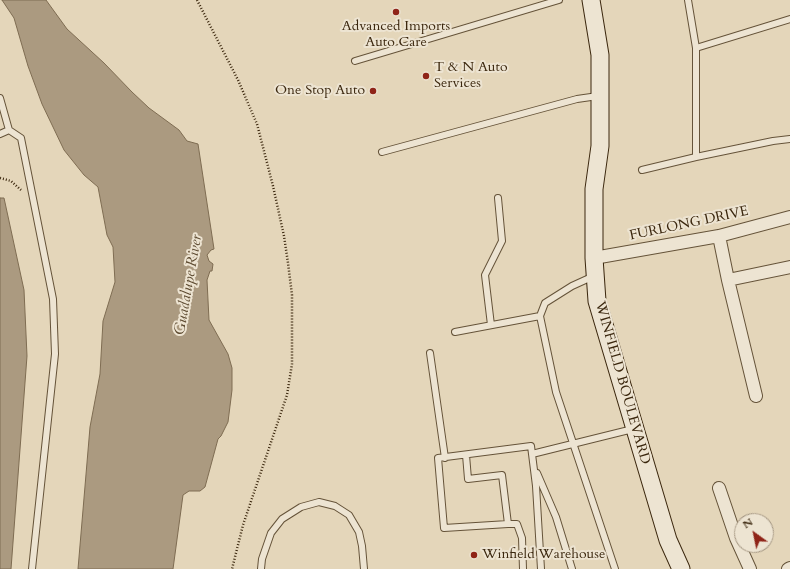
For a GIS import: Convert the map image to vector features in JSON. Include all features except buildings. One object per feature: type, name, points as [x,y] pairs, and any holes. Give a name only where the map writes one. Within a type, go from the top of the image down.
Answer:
[{"type":"street","name":"WINFIELD BOULEVARD","points":[[591,0],[600,55],[600,146],[594,190],[594,258],[597,301],[668,540],[681,569]]},
{"type":"street","name":"FURLONG DRIVE","points":[[594,258],[719,236],[790,217]]},
{"type":"street","points":[[719,236],[756,396]]},
{"type":"street","points":[[728,280],[790,267]]},
{"type":"street","points":[[720,488],[736,538],[750,569]]},
{"type":"lane","points":[[354,61],[559,0]]},
{"type":"lane","points":[[688,0],[696,48],[696,157]]},
{"type":"lane","points":[[696,48],[790,20]]},
{"type":"lane","points":[[382,152],[577,99],[600,96]]},
{"type":"lane","points":[[0,98],[9,130],[21,138],[53,299],[55,354],[32,569]]},
{"type":"lane","points":[[0,134],[9,130]]},
{"type":"lane","points":[[642,170],[696,157],[773,141],[790,139]]},
{"type":"lane","points":[[491,325],[485,275],[502,241],[498,198]]},
{"type":"lane","points":[[595,276],[572,286],[545,303],[540,316],[556,392],[615,569]]},
{"type":"lane","points":[[455,332],[540,316]]},
{"type":"lane","points":[[430,352],[445,458]]},
{"type":"lane","points":[[532,454],[635,429]]},
{"type":"lane","points":[[524,569],[522,538],[517,524],[444,528],[438,458],[531,446],[536,486],[541,569]]},
{"type":"lane","points":[[466,455],[468,479],[502,475],[508,524]]},
{"type":"lane","points":[[534,466],[556,517],[572,569]]},
{"type":"lane","points":[[261,569],[262,559],[270,534],[282,519],[301,507],[319,502],[335,506],[349,515],[359,532],[364,569]]},
{"type":"path","points":[[197,0],[235,74],[256,124],[270,173],[284,236],[292,296],[292,364],[287,395],[246,518],[232,569]]},
{"type":"path","points":[[0,178],[10,181],[34,201]]},
{"type":"water","name":"Guadalupe River","points":[[2,0],[46,0],[67,29],[104,63],[132,92],[149,108],[179,130],[187,141],[198,144],[214,249],[207,255],[209,261],[213,264],[212,271],[210,271],[207,280],[209,320],[228,354],[232,368],[232,390],[228,422],[218,439],[205,487],[200,491],[189,491],[183,495],[173,569],[78,569],[90,427],[100,374],[103,321],[115,282],[113,247],[107,235],[98,187],[84,175],[64,150],[42,104],[28,66],[14,18]]},
{"type":"water","points":[[0,198],[4,198],[24,290],[27,356],[11,569],[0,569]]},
{"type":"place","name":"Advanced Imports Auto Care","points":[[396,12]]},
{"type":"place","name":"T & N Auto Services","points":[[426,76]]},
{"type":"place","name":"One Stop Auto","points":[[373,91]]},
{"type":"place","name":"Winfield Warehouse","points":[[474,555]]}]
